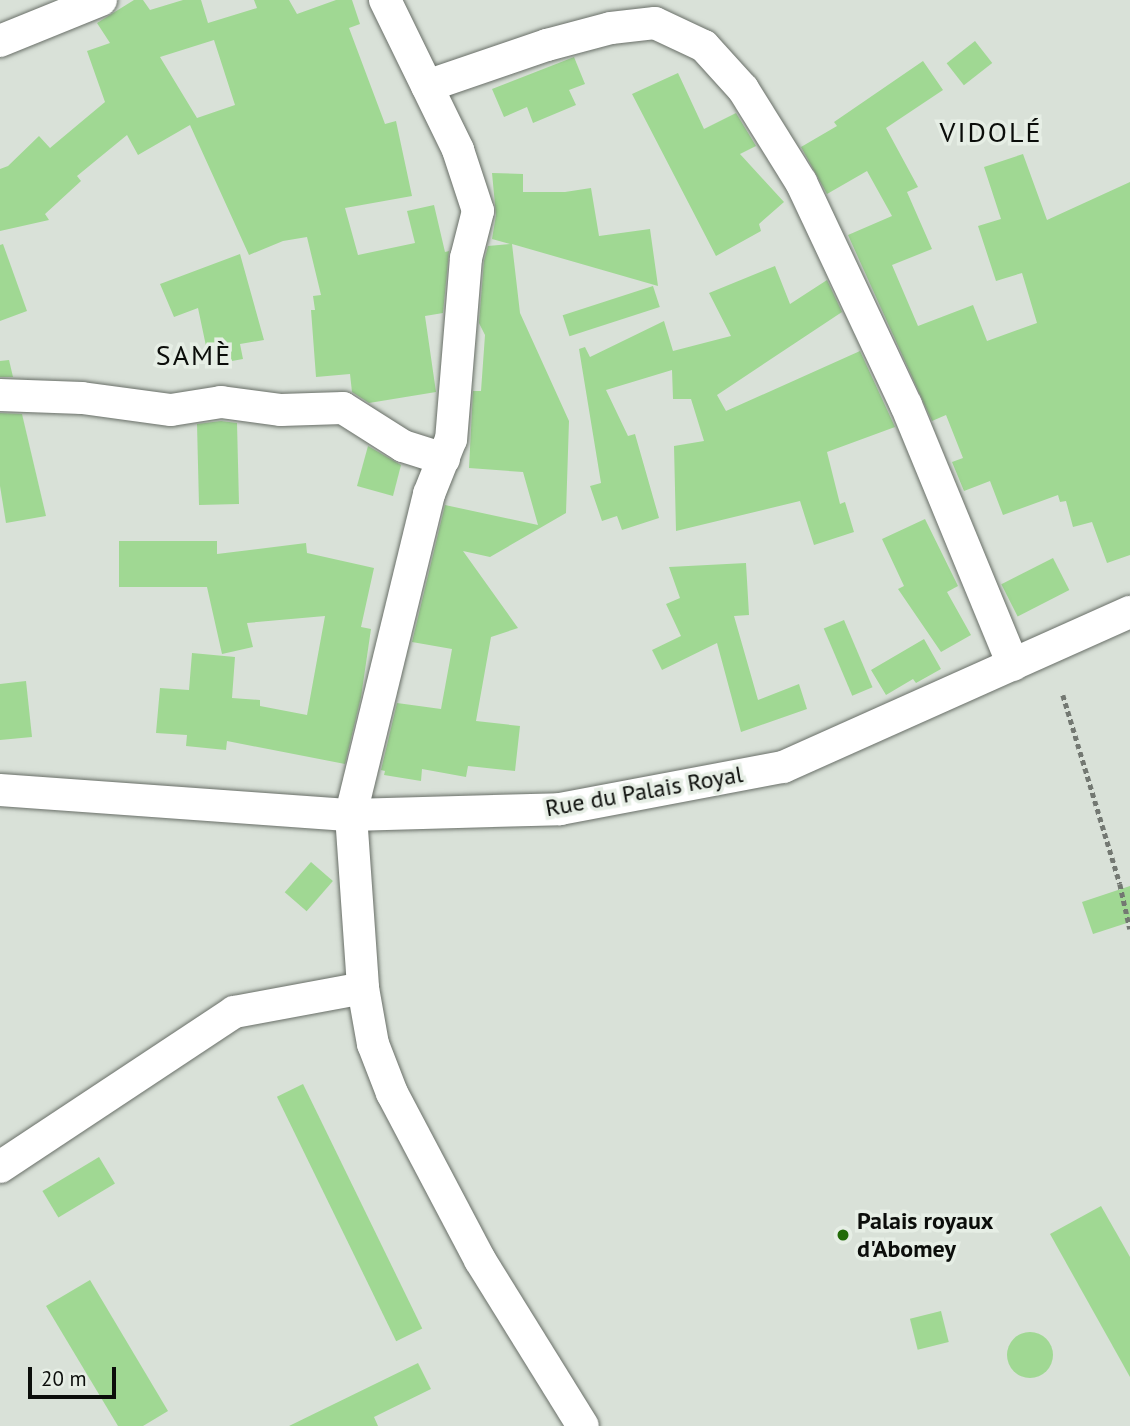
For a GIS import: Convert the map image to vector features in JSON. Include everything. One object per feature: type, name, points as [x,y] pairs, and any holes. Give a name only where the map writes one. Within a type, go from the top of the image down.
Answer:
[{"type":"street","points":[[0,41],[101,0]]},
{"type":"street","points":[[385,0],[458,150],[478,211],[467,258],[451,439],[429,494],[351,816],[363,988],[373,1044],[392,1093],[480,1260],[583,1426]]},
{"type":"street","points":[[427,86],[547,45],[611,28],[655,23],[704,46],[743,89],[802,182],[906,405],[1013,665]]},
{"type":"street","points":[[0,395],[82,398],[172,410],[221,402],[282,410],[343,408],[403,446],[444,459]]},
{"type":"street","name":"Rue du Palais Royal","points":[[0,790],[351,816],[560,809],[783,767],[1130,612]]},
{"type":"street","points":[[0,1167],[234,1012],[363,988]]},
{"type":"path","points":[[1063,695],[1121,884],[1130,929]]},
{"type":"building","points":[[134,0],[143,0],[150,10],[183,0],[201,0],[208,23],[257,8],[254,0],[289,0],[297,14],[336,0],[352,0],[360,24],[349,28],[385,124],[396,121],[412,196],[345,208],[358,255],[415,243],[407,211],[434,205],[445,252],[449,251],[443,313],[425,316],[436,392],[369,403],[352,392],[350,374],[316,377],[311,310],[315,310],[313,296],[321,295],[307,237],[283,241],[249,255],[190,125],[138,155],[127,135],[77,176],[81,181],[45,214],[49,220],[0,231],[0,169],[8,166],[39,136],[50,148],[105,102],[87,51],[110,43],[97,23]],"holes":[[[214,40],[235,105],[197,118],[160,57]]]},
{"type":"building","points":[[975,41],[992,63],[964,85],[947,63]]},
{"type":"building","points":[[574,57],[585,84],[569,90],[576,105],[533,123],[527,107],[504,117],[492,89]]},
{"type":"building","points":[[923,61],[943,90],[886,128],[918,187],[907,192],[932,249],[892,265],[918,326],[973,305],[987,341],[1037,323],[1022,273],[996,281],[978,226],[1001,219],[984,167],[1023,154],[1047,220],[1130,182],[1130,555],[1107,563],[1092,522],[1073,527],[1066,501],[1060,502],[1058,495],[1003,515],[990,481],[964,491],[952,462],[963,458],[946,415],[932,421],[848,235],[892,216],[867,171],[827,194],[801,147],[837,126],[834,122]]},
{"type":"building","points":[[678,73],[704,129],[736,113],[756,146],[740,154],[784,202],[759,224],[761,231],[716,256],[632,94]]},
{"type":"building","points":[[492,173],[523,174],[523,192],[565,192],[591,188],[599,236],[650,229],[658,286],[512,244],[520,313],[569,421],[566,513],[490,557],[463,551],[518,628],[491,637],[476,721],[520,726],[515,771],[468,766],[466,777],[422,769],[421,781],[384,775],[385,771],[381,770],[397,703],[441,709],[452,649],[412,642],[445,505],[538,525],[523,472],[469,468],[473,391],[481,391],[485,335],[479,323],[484,261],[488,246],[510,244],[492,239],[496,215]]},
{"type":"building","points":[[3,244],[27,311],[0,321],[0,245]]},
{"type":"building","points":[[240,254],[264,340],[240,344],[243,359],[210,365],[198,308],[174,317],[160,284]]},
{"type":"building","points":[[775,266],[790,304],[827,280],[842,312],[717,395],[726,411],[860,351],[895,427],[827,452],[840,504],[845,502],[854,532],[814,545],[800,501],[676,531],[674,446],[704,441],[691,399],[673,399],[672,370],[606,390],[628,436],[635,434],[659,518],[622,530],[617,516],[602,521],[590,486],[601,483],[579,349],[585,347],[590,357],[664,321],[673,351],[731,336],[709,293]]},
{"type":"building","points":[[653,286],[660,307],[569,336],[563,315]]},
{"type":"building","points":[[9,360],[13,377],[0,377],[0,361]]},
{"type":"building","points":[[0,413],[22,414],[46,516],[6,523],[0,486]]},
{"type":"building","points":[[221,421],[237,423],[239,504],[199,505],[197,424]]},
{"type":"building","points":[[368,446],[401,465],[393,496],[357,486]]},
{"type":"building","points":[[925,519],[958,586],[947,592],[971,635],[941,652],[898,589],[904,586],[882,539]]},
{"type":"building","points":[[119,541],[217,541],[217,554],[306,543],[307,553],[374,568],[361,627],[371,629],[361,697],[345,764],[227,741],[226,750],[186,746],[187,735],[156,733],[160,688],[189,690],[192,653],[235,657],[232,698],[260,700],[260,706],[307,715],[325,616],[247,623],[253,647],[222,654],[207,587],[119,587]]},
{"type":"building","points":[[1053,558],[1069,590],[1018,616],[1001,584]]},
{"type":"building","points":[[746,563],[749,615],[734,616],[758,700],[799,684],[807,709],[741,732],[717,643],[662,670],[652,650],[681,636],[666,604],[680,598],[669,567]]},
{"type":"building","points":[[844,620],[873,687],[852,696],[824,629]]},
{"type":"building","points":[[924,639],[941,669],[916,683],[913,679],[886,695],[871,670]]},
{"type":"building","points":[[26,681],[32,737],[0,740],[0,684]]},
{"type":"building","points":[[311,862],[333,881],[307,911],[285,892]]},
{"type":"building","points":[[1130,886],[1130,922],[1093,934],[1082,902]]},
{"type":"building","points":[[303,1084],[422,1328],[396,1341],[277,1097]]},
{"type":"building","points":[[99,1157],[115,1184],[58,1218],[42,1191]]},
{"type":"building","points":[[1101,1206],[1130,1257],[1130,1377],[1050,1234]]},
{"type":"building","points":[[90,1280],[168,1411],[143,1426],[118,1426],[46,1306]]},
{"type":"building","points":[[941,1311],[949,1342],[918,1350],[910,1319]]},
{"type":"building","points":[[1030,1332],[1046,1339],[1053,1355],[1046,1371],[1030,1378],[1014,1371],[1007,1355],[1014,1339]]},
{"type":"building","points":[[418,1363],[431,1389],[374,1417],[378,1426],[289,1426]]},
{"type":"place","name":"Palais royaux d'Abomey","points":[[843,1235]]},
{"type":"district","name":"VIDOLÉ","points":[[991,132]]},
{"type":"district","name":"SAMÈ","points":[[194,355]]}]
